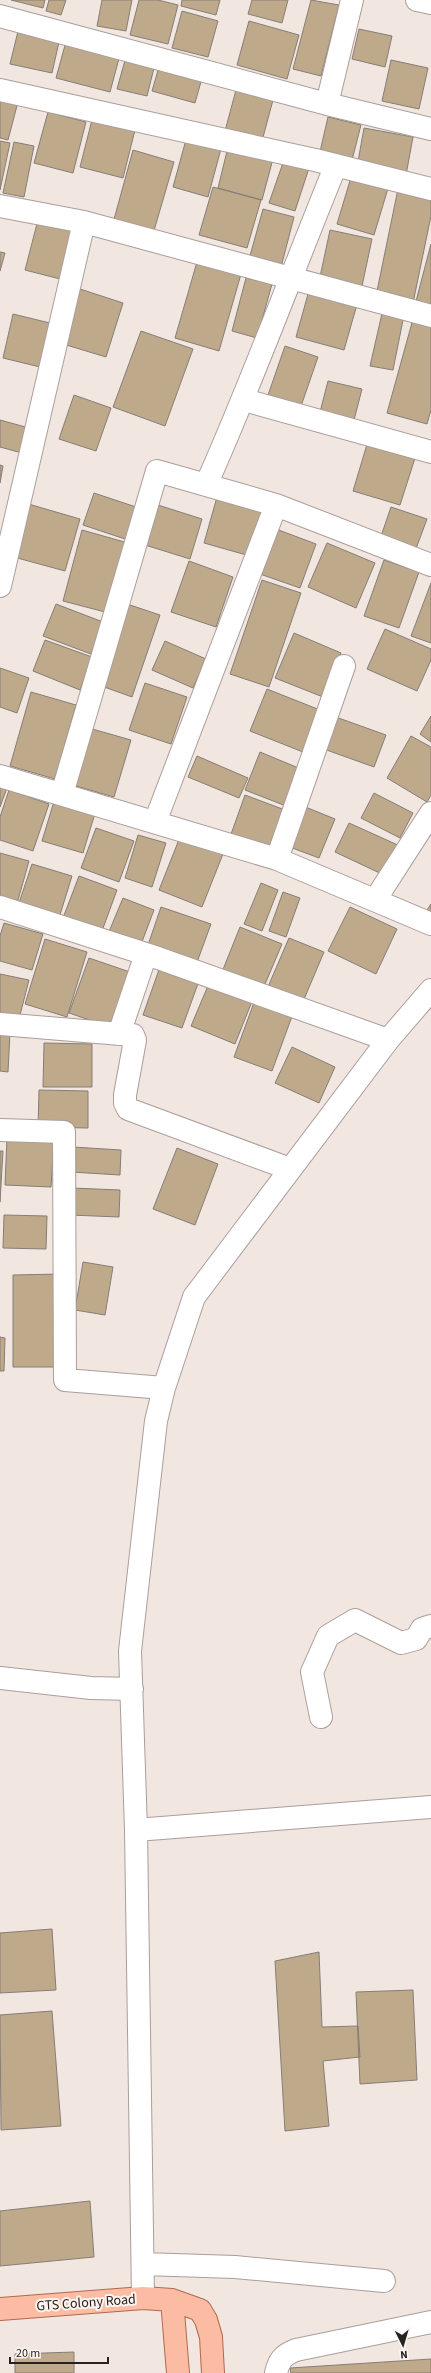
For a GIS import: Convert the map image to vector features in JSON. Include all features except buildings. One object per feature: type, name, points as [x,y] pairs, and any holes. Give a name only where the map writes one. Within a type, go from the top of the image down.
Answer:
[{"type":"main road","name":"GTS Colony Road","points":[[0,2309],[143,2298],[172,2300],[200,2310],[206,2320],[211,2337],[213,2373]]},
{"type":"main road","points":[[172,2300],[178,2373]]},
{"type":"street","points":[[327,104],[352,0]]},
{"type":"street","points":[[417,0],[431,3]]},
{"type":"street","points":[[0,16],[327,104],[431,129]]},
{"type":"street","points":[[0,90],[336,165],[431,189]]},
{"type":"street","points":[[206,484],[244,400],[290,278],[336,165]]},
{"type":"street","points":[[0,206],[84,222],[431,316]]},
{"type":"street","points":[[0,586],[84,222]]},
{"type":"street","points":[[244,400],[431,452]]},
{"type":"street","points":[[62,794],[157,471],[276,505],[431,565]]},
{"type":"street","points":[[155,822],[276,505]]},
{"type":"street","points":[[277,859],[344,666]]},
{"type":"street","points":[[0,776],[277,859],[431,924]]},
{"type":"street","points":[[375,900],[431,813]]},
{"type":"street","points":[[0,907],[146,954],[388,1040]]},
{"type":"street","points":[[119,1034],[146,954]]},
{"type":"street","points":[[143,2298],[136,1830],[131,1643],[156,1421],[164,1388],[194,1296],[388,1040],[431,990]]},
{"type":"street","points":[[0,1024],[133,1035],[135,1038],[125,1095],[125,1103],[128,1109],[290,1170]]},
{"type":"street","points":[[0,1130],[64,1132],[65,1380],[164,1388]]},
{"type":"street","points":[[322,1717],[312,1672],[328,1636],[355,1620],[401,1643],[416,1639],[422,1629],[431,1626]]},
{"type":"street","points":[[0,1678],[91,1688],[132,1689]]},
{"type":"street","points":[[136,1830],[431,1807]]},
{"type":"street","points":[[143,2264],[235,2267],[384,2281]]},
{"type":"street","points":[[276,2373],[278,2362],[285,2354],[296,2350],[431,2322]]}]
